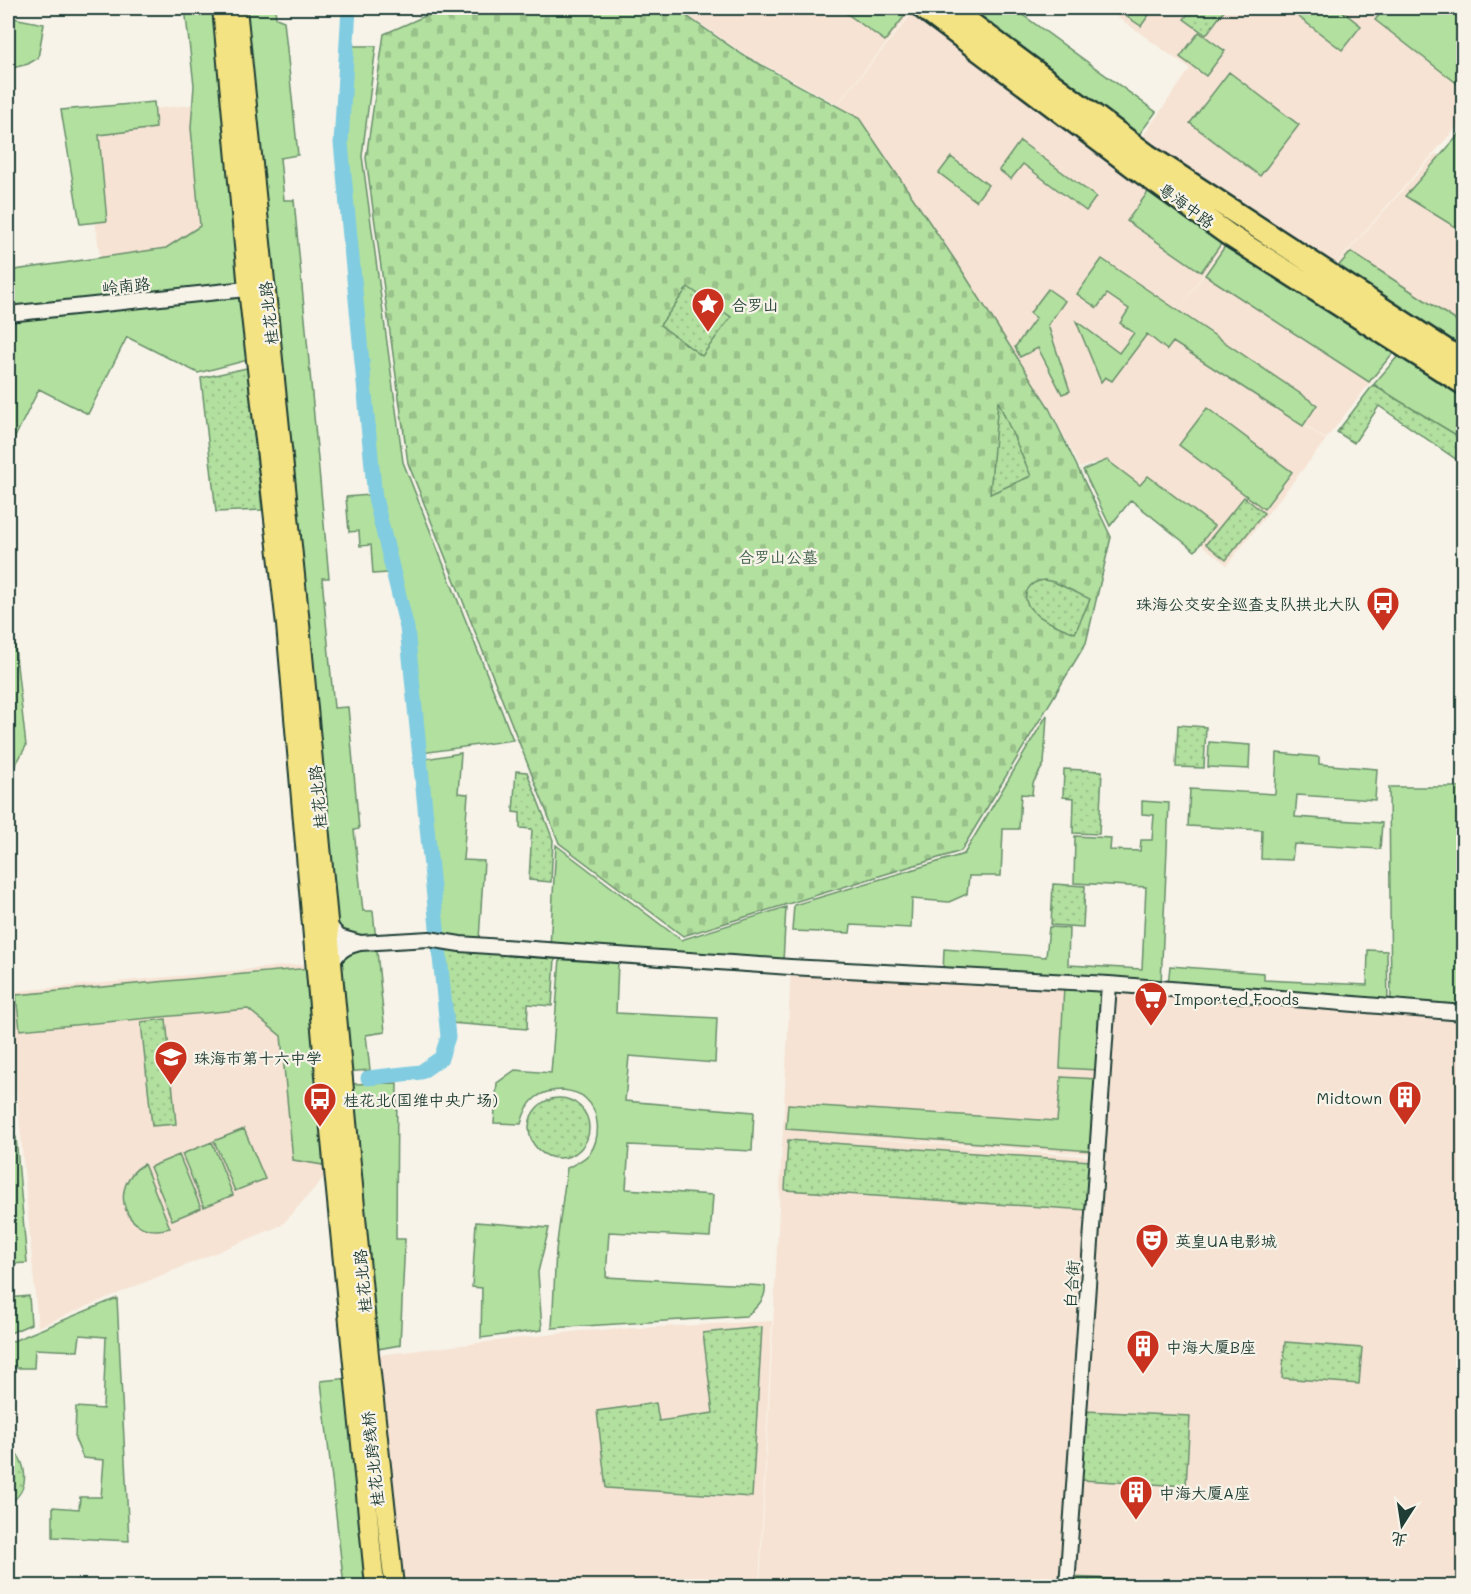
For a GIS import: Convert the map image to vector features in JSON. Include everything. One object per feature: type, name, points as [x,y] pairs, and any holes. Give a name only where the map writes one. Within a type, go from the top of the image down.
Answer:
[{"type":"highway","name":"粤海中路","points":[[923,8],[1137,169],[1229,235],[1464,384]]},
{"type":"highway","name":"粤海中路","points":[[950,8],[1147,155],[1464,362]]},
{"type":"main road","name":"桂花北路","points":[[222,8],[300,624],[332,964],[375,1587]]},
{"type":"main road","name":"桂花北路","points":[[237,8],[257,288],[286,625],[354,1294],[394,1587]]},
{"type":"main road","name":"桂花北跨线桥","points":[[354,1294],[385,1587]]},
{"type":"street","name":"岭南路","points":[[8,314],[257,288]]},
{"type":"street","points":[[328,925],[339,937],[360,943]]},
{"type":"street","points":[[332,964],[343,949],[360,943],[429,939],[790,967],[1108,984],[1464,1013]]},
{"type":"street","name":"白合街","points":[[1067,1587],[1108,984]]},
{"type":"shaded area","points":[[677,8],[915,8],[837,104],[744,54]]},
{"type":"shaded area","points":[[917,8],[1228,236],[1173,320],[1229,237],[1399,346],[1326,439],[1229,376],[1326,440],[1227,565],[1097,462],[1080,468],[1049,406],[860,118],[837,105]]},
{"type":"shaded area","points":[[1105,8],[1463,8],[1463,120],[1328,273],[1136,146],[1190,69]]},
{"type":"shaded area","points":[[229,101],[247,288],[106,301],[81,116]]},
{"type":"shaded area","points":[[1435,154],[1463,163],[1463,361],[1328,274]]},
{"type":"shaded area","name":"珠海市第十六中学","points":[[315,963],[333,1167],[282,1225],[38,1327],[8,992]]},
{"type":"shaded area","points":[[791,968],[1107,985],[1095,1154],[812,1134],[1095,1157],[1067,1586],[760,1586]]},
{"type":"shaded area","points":[[1109,985],[1463,1014],[1463,1586],[1294,1586],[1068,1576]]},
{"type":"shaded area","points":[[772,1321],[759,1586],[395,1586],[369,1356],[580,1331]]},
{"type":"green space","points":[[185,8],[217,8],[244,285],[8,311],[8,271],[166,248],[200,226],[191,128],[194,85]]},
{"type":"green space","points":[[241,8],[275,8],[276,18],[284,21],[298,155],[280,158],[284,200],[294,200],[329,578],[322,578],[334,708],[348,707],[359,829],[354,830],[363,911],[373,911],[385,1032],[366,1035],[370,1070],[345,1072]]},
{"type":"green space","name":"合罗山公墓","points":[[443,8],[675,8],[743,55],[859,118],[959,266],[1048,406],[1111,537],[1086,643],[961,851],[683,936],[559,843],[408,463],[366,158],[384,34]]},
{"type":"green space","points":[[839,8],[911,8],[885,41]]},
{"type":"green space","points":[[957,8],[1013,8],[1156,112],[1135,140]]},
{"type":"green space","points":[[1114,8],[1154,8],[1141,26]]},
{"type":"green space","points":[[1193,8],[1226,8],[1206,35],[1184,19]]},
{"type":"green space","points":[[1287,8],[1338,8],[1361,26],[1342,50]]},
{"type":"green space","points":[[1385,8],[1449,8],[1463,19],[1463,88],[1375,20]]},
{"type":"green space","points":[[8,17],[44,24],[38,58],[28,64],[8,69]]},
{"type":"green space","points":[[1199,32],[1225,51],[1206,76],[1180,57]]},
{"type":"green space","points":[[350,46],[376,46],[362,156],[403,462],[513,740],[422,753],[410,631],[377,500],[343,141]]},
{"type":"green space","points":[[1229,72],[1299,125],[1260,176],[1190,123]]},
{"type":"green space","points":[[154,102],[156,128],[99,135],[107,221],[80,224],[61,110]]},
{"type":"green space","points":[[1463,130],[1463,232],[1405,196]]},
{"type":"green space","points":[[1020,141],[1096,197],[1086,211],[1023,164],[1011,179],[999,170]]},
{"type":"green space","points":[[951,157],[988,185],[976,201],[939,173]]},
{"type":"green space","points":[[1153,185],[1226,237],[1201,272],[1127,221]]},
{"type":"green space","points":[[1230,239],[1398,347],[1369,382],[1205,275]]},
{"type":"green space","points":[[1351,252],[1463,325],[1463,359],[1332,273]]},
{"type":"green space","points":[[1102,259],[1317,405],[1303,426],[1173,342],[1167,350],[1147,334],[1112,381],[1105,377],[1101,382],[1076,321],[1119,353],[1134,333],[1120,323],[1129,309],[1107,294],[1097,308],[1077,294]]},
{"type":"green space","points":[[688,287],[731,317],[702,356],[660,325]]},
{"type":"green space","points":[[1048,289],[1065,301],[1048,325],[1070,391],[1062,394],[1038,348],[1020,357],[1015,347],[1036,318],[1030,313]]},
{"type":"green space","points":[[240,297],[248,360],[198,373],[127,337],[88,414],[39,389],[8,451],[8,322]]},
{"type":"green space","points":[[1404,349],[1463,387],[1463,440],[1374,384]]},
{"type":"green space","points":[[247,368],[262,510],[216,512],[201,378]]},
{"type":"green space","points":[[1373,385],[1463,439],[1463,464],[1379,406],[1354,443],[1337,432]]},
{"type":"green space","points":[[998,401],[1031,476],[990,494]]},
{"type":"green space","points":[[1207,408],[1292,472],[1264,509],[1179,445]]},
{"type":"green space","points":[[1107,460],[1140,485],[1148,476],[1214,526],[1195,551],[1131,500],[1110,526],[1083,470]]},
{"type":"green space","points":[[370,495],[388,573],[373,574],[371,545],[360,546],[359,531],[349,532],[346,497]]},
{"type":"green space","points":[[1244,497],[1264,513],[1226,560],[1206,544]]},
{"type":"green space","points":[[1044,580],[1054,582],[1090,599],[1075,633],[1041,617],[1028,605],[1026,597],[1029,587]]},
{"type":"green space","points":[[8,585],[26,746],[15,766],[8,767]]},
{"type":"green space","points":[[1047,715],[1044,764],[1033,783],[1032,795],[1021,794],[1019,829],[1003,829],[1001,876],[969,876],[967,894],[949,902],[912,899],[911,928],[851,925],[850,933],[792,931],[794,905],[964,854]]},
{"type":"green space","points":[[1178,725],[1206,727],[1204,768],[1176,767]]},
{"type":"green space","points":[[1209,742],[1250,745],[1249,769],[1208,767]]},
{"type":"green space","points":[[461,753],[458,793],[468,794],[463,860],[484,861],[479,940],[443,938],[425,759]]},
{"type":"green space","points":[[1277,753],[1319,757],[1319,764],[1377,769],[1375,800],[1297,795],[1295,817],[1382,823],[1380,849],[1294,844],[1292,860],[1261,859],[1262,830],[1188,826],[1190,789],[1275,794]]},
{"type":"green space","points":[[1064,769],[1102,771],[1099,834],[1073,833],[1074,798],[1063,797]]},
{"type":"green space","points":[[516,771],[527,772],[553,840],[551,882],[529,880],[532,829],[520,828],[520,813],[513,812]]},
{"type":"green space","points":[[1389,787],[1463,787],[1463,1012],[1391,1006]]},
{"type":"green space","points":[[1142,801],[1169,803],[1161,984],[943,973],[944,949],[1046,957],[1049,927],[1069,928],[1068,965],[1142,969],[1146,887],[1074,883],[1075,836],[1111,838],[1110,850],[1140,851],[1141,840],[1152,840],[1154,815],[1142,814]]},
{"type":"green space","points":[[556,845],[681,940],[786,907],[783,962],[550,946]]},
{"type":"green space","points":[[1053,884],[1085,886],[1083,927],[1051,925]]},
{"type":"green space","points":[[444,949],[555,958],[552,1006],[528,1004],[527,1029],[450,1023]]},
{"type":"green space","points":[[1368,950],[1387,951],[1388,1003],[1168,985],[1170,966],[1264,973],[1264,980],[1367,985]]},
{"type":"green space","points":[[560,958],[618,962],[616,1013],[717,1018],[715,1063],[629,1056],[625,1101],[754,1112],[752,1151],[629,1145],[626,1189],[713,1195],[710,1237],[609,1232],[606,1277],[765,1286],[762,1299],[746,1316],[552,1328],[556,1250],[567,1168],[582,1160],[594,1147],[597,1132],[596,1117],[590,1103],[583,1096],[569,1091],[555,1090],[535,1098],[527,1109],[521,1124],[494,1123],[497,1083],[515,1070],[551,1073]]},
{"type":"green space","points":[[310,968],[329,1166],[293,1160],[281,1036],[248,1009],[20,1030],[16,995]]},
{"type":"green space","points":[[1064,985],[1102,987],[1098,1070],[1060,1068]]},
{"type":"green space","points":[[166,1019],[176,1124],[152,1126],[141,1022]]},
{"type":"green space","points":[[1061,1077],[1097,1079],[1092,1151],[786,1129],[788,1104],[1057,1121]]},
{"type":"green space","points":[[397,1083],[396,1239],[405,1239],[400,1345],[372,1350],[348,1084]]},
{"type":"green space","points":[[559,1098],[576,1103],[584,1111],[589,1128],[584,1145],[576,1153],[559,1158],[542,1153],[534,1145],[529,1128],[534,1111],[542,1103]]},
{"type":"green space","points":[[244,1129],[265,1179],[235,1191],[214,1141]]},
{"type":"green space","points":[[16,1137],[27,1263],[8,1264],[8,1138]]},
{"type":"green space","points":[[788,1140],[1090,1161],[1087,1210],[785,1190]]},
{"type":"green space","points":[[212,1142],[233,1195],[204,1207],[182,1154]]},
{"type":"green space","points":[[179,1155],[201,1208],[172,1220],[150,1167]]},
{"type":"green space","points":[[144,1164],[170,1228],[154,1230],[141,1227],[125,1209],[123,1197],[126,1185],[132,1174]]},
{"type":"green space","points":[[476,1222],[549,1228],[538,1272],[542,1330],[481,1338],[482,1288],[472,1287]]},
{"type":"green space","points":[[29,1296],[31,1324],[8,1334],[8,1298]]},
{"type":"green space","points":[[117,1298],[129,1541],[53,1537],[53,1507],[79,1509],[80,1497],[101,1497],[104,1460],[83,1458],[75,1439],[76,1407],[103,1409],[106,1337],[80,1335],[78,1351],[35,1349],[34,1368],[8,1368],[8,1343]]},
{"type":"green space","points":[[762,1327],[752,1497],[606,1488],[597,1411],[656,1403],[659,1421],[713,1413],[703,1333]]},
{"type":"green space","points":[[1285,1342],[1362,1348],[1359,1384],[1282,1378]]},
{"type":"green space","points":[[349,1378],[372,1586],[344,1586],[321,1381]]},
{"type":"green space","points":[[1085,1411],[1190,1416],[1186,1486],[1081,1480]]},
{"type":"green space","points":[[8,1445],[20,1458],[25,1475],[21,1491],[8,1504]]},
{"type":"green space","points":[[1069,1577],[1276,1586],[1068,1586]]},
{"type":"waterway","points":[[349,8],[341,143],[375,498],[407,628],[448,1037],[441,1058],[421,1072],[368,1078]]},
{"type":"place","name":"合罗山","points":[[708,333]]},
{"type":"place","name":"珠海公交安全巡查支队拱北大队","points":[[1383,632]]},
{"type":"place","name":"Imported Foods","points":[[1151,1027]]},
{"type":"place","name":"珠海市第十六中学","points":[[171,1086]]},
{"type":"place","name":"Midtown","points":[[1405,1126]]},
{"type":"place","name":"桂花北(国维中央广场)","points":[[320,1128]]},
{"type":"place","name":"英皇UA电影城","points":[[1152,1269]]},
{"type":"place","name":"中海大厦B座","points":[[1143,1375]]},
{"type":"place","name":"中海大厦A座","points":[[1136,1521]]}]
